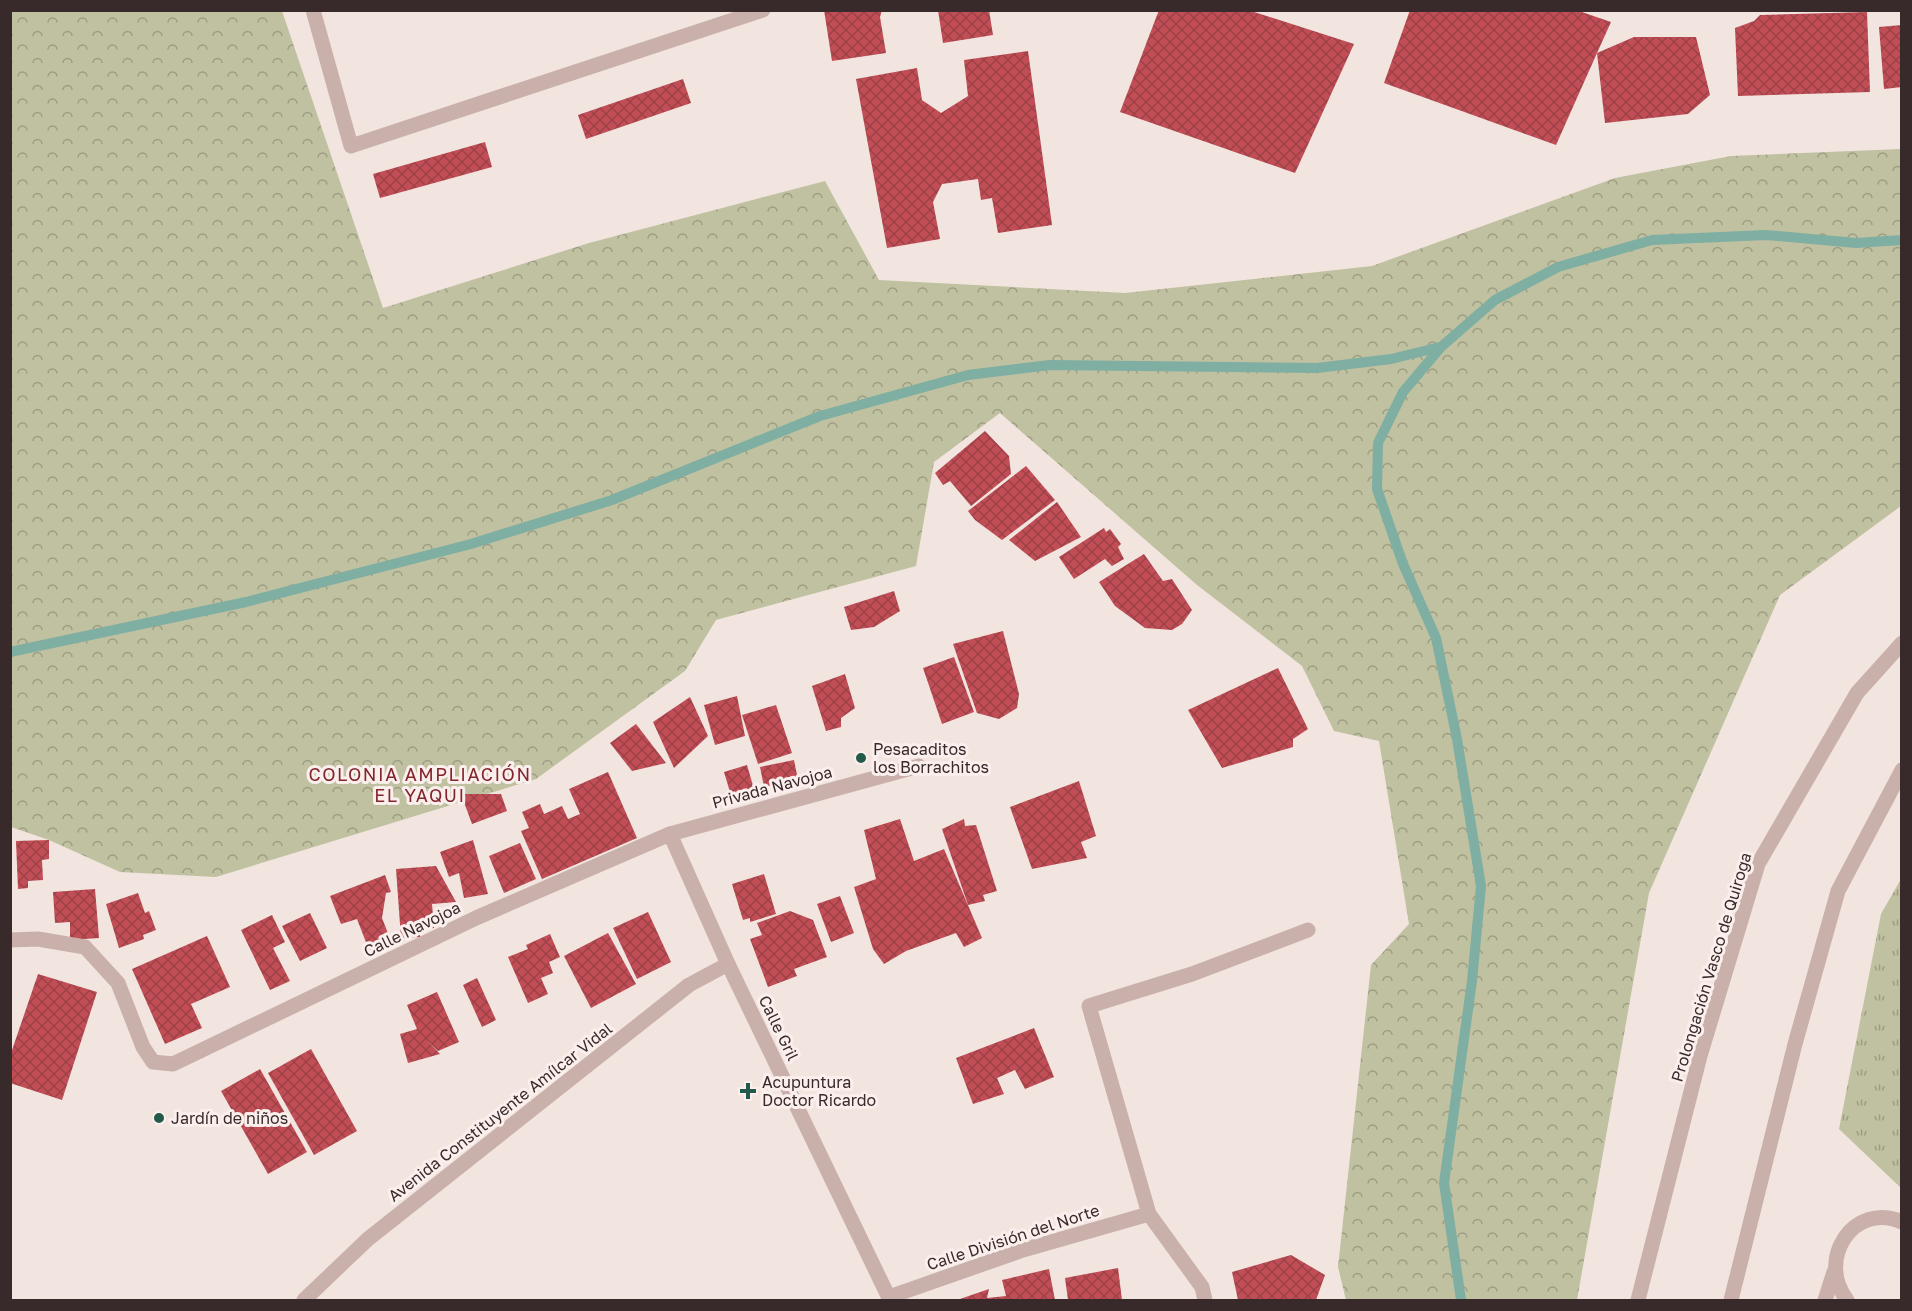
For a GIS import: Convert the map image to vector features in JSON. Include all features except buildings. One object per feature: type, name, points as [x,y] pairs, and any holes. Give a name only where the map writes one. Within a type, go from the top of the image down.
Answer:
[{"type":"street","points":[[314,10],[351,146],[763,10]]},
{"type":"street","name":"Prolongación Vasco de Quiroga","points":[[1638,1300],[1700,1056],[1758,864],[1857,693],[1902,643]]},
{"type":"street","name":"Privada Navojoa","points":[[670,834],[919,766]]},
{"type":"street","points":[[1731,1300],[1795,1044],[1838,891],[1902,770]]},
{"type":"street","name":"Calle Gril","points":[[670,834],[728,964],[889,1299]]},
{"type":"street","name":"Calle Navojoa","points":[[10,940],[38,939],[85,947],[118,983],[143,1047],[153,1062],[173,1064],[476,918],[670,834]]},
{"type":"street","points":[[1205,1300],[1202,1287],[1149,1214],[1089,1006],[1192,974],[1308,930]]},
{"type":"street","name":"Avenida Constituyente Amílcar Vidal","points":[[304,1300],[378,1232],[689,986],[728,964]]},
{"type":"street","name":"Calle División del Norte","points":[[889,1299],[1023,1250],[1149,1214]]},
{"type":"street","points":[[1825,1300],[1834,1272],[1836,1253],[1845,1236],[1860,1224],[1879,1218],[1902,1222]]},
{"type":"street","points":[[1834,1272],[1839,1291],[1847,1300]]},
{"type":"green space","points":[[10,11],[282,11],[383,308],[589,243],[825,181],[879,280],[1125,293],[1372,266],[1615,178],[1731,156],[1901,149],[1901,506],[1780,595],[1649,893],[1577,1300],[1346,1300],[1338,1267],[1371,965],[1409,924],[1379,741],[1334,731],[1302,666],[1197,585],[1000,413],[934,462],[916,566],[716,620],[685,671],[536,779],[216,877],[120,872],[49,840],[11,827]]},
{"type":"green space","points":[[1901,879],[1901,1188],[1839,1129],[1881,914]]},
{"type":"waterway","points":[[1461,1300],[1444,1183],[1472,981],[1481,886],[1457,739],[1436,638],[1403,564],[1377,489],[1378,443],[1403,392],[1441,347],[1495,300],[1558,267],[1652,240],[1766,235],[1856,243],[1902,240]]},
{"type":"waterway","points":[[10,652],[246,602],[471,544],[612,500],[820,416],[968,375],[1050,365],[1317,368],[1391,359],[1440,347]]},
{"type":"place","name":"Pesacaditos los Borrachitos","points":[[861,758]]},
{"type":"place","name":"Acupuntura Doctor Ricardo","points":[[748,1091]]},
{"type":"place","name":"Jardín de niños","points":[[159,1118]]},
{"type":"district","name":"COLONIA AMPLIACIÓN EL YAQUI","points":[[420,785]]}]
